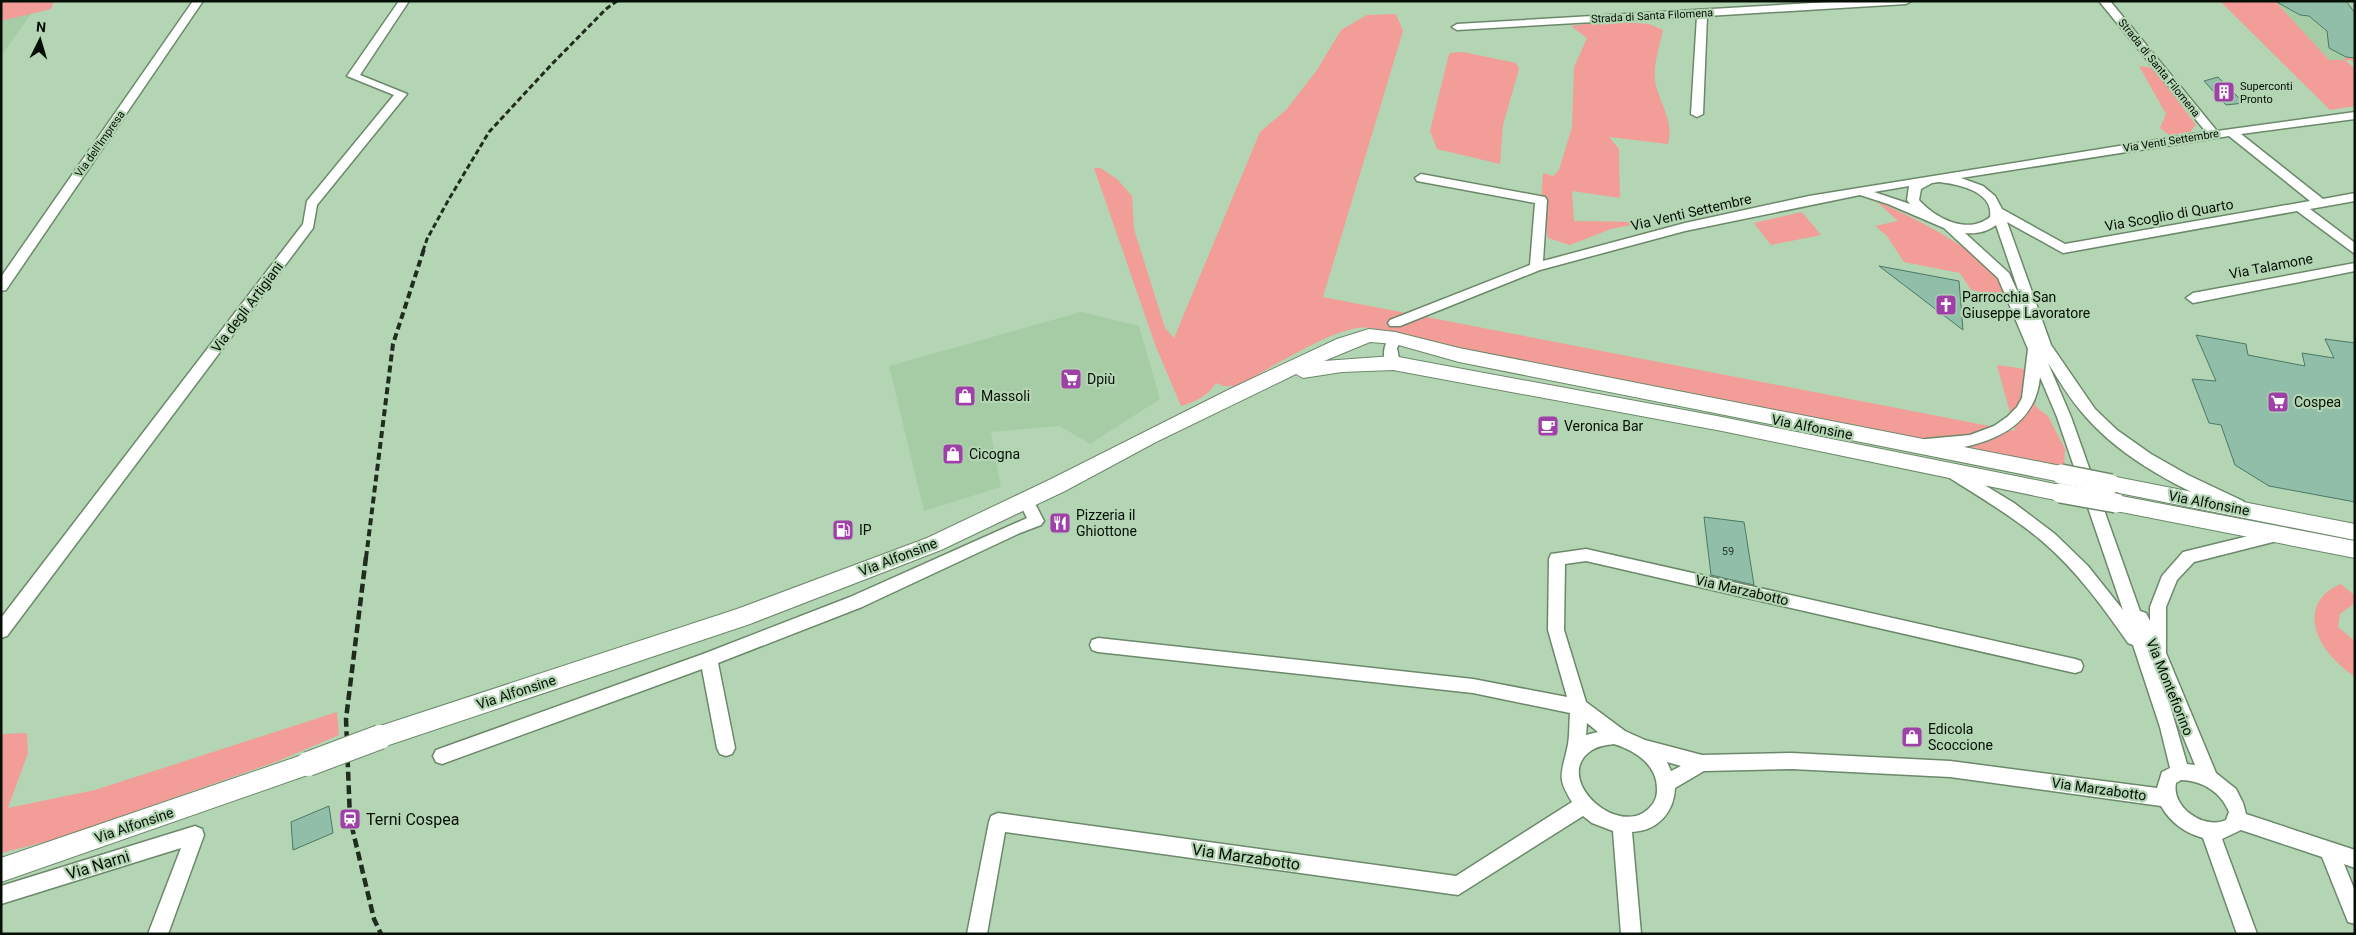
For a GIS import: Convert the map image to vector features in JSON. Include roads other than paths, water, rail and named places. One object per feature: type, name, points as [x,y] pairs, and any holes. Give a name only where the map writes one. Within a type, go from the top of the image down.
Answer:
[{"type":"main road","name":"Via Alfonsine","points":[[1,870],[308,764],[380,737],[742,617],[934,544],[1026,500],[1149,437],[1344,344],[1395,330],[1469,357],[1898,444],[2114,494],[2277,535],[2355,550]]},
{"type":"main road","name":"Via Alfonsine","points":[[1277,376],[1342,365],[1394,363],[1722,424],[1949,470],[2060,483]]},
{"type":"main road","name":"Via Alfonsine","points":[[2114,494],[2260,514],[2355,532]]},
{"type":"street","name":"Via dell'Impresa","points":[[1,287],[198,1]]},
{"type":"street","name":"Via degli Artigiani","points":[[1,631],[308,225],[311,204],[400,94],[353,76],[404,1]]},
{"type":"street","name":"Strada di Santa Filomena","points":[[1457,27],[1906,1]]},
{"type":"street","name":"Strada di Santa Filomena","points":[[2104,1],[2213,134]]},
{"type":"street","points":[[1697,114],[1702,13]]},
{"type":"street","name":"Via Venti Settembre","points":[[1395,330],[1536,267],[1685,227],[1854,192],[2213,134],[2355,115]]},
{"type":"street","name":"Via Venti Settembre","points":[[2231,132],[2322,203]]},
{"type":"street","points":[[1977,228],[1993,222],[1996,217],[1995,206],[1989,189],[1988,170]]},
{"type":"street","points":[[1972,174],[1989,189]]},
{"type":"street","points":[[1421,178],[1541,200],[1536,267]]},
{"type":"street","name":"Via Venti Settembre","points":[[1934,220],[1924,214],[1913,200],[1915,187],[1934,179],[1964,183],[1976,188],[1995,206]]},
{"type":"street","name":"Via Venti Settembre","points":[[1854,192],[1892,201],[1949,226],[1977,228]]},
{"type":"street","name":"Via Scoglio di Quarto","points":[[1995,206],[2063,249],[2355,197]]},
{"type":"street","name":"Via Montefiorino","points":[[1995,206],[2039,347],[2128,596],[2151,652],[2210,779]]},
{"type":"street","points":[[2299,207],[2355,250]]},
{"type":"street","name":"Via Montefiorino","points":[[1949,226],[2004,276],[2039,347]]},
{"type":"street","points":[[1977,228],[2004,234]]},
{"type":"street","name":"Via Talamone","points":[[2193,298],[2355,267]]},
{"type":"street","points":[[1394,363],[1390,348],[1395,330]]},
{"type":"street","points":[[1898,444],[1933,445],[1972,441],[1994,433],[2020,413],[2029,398],[2039,347]]},
{"type":"street","points":[[2039,347],[2098,421],[2144,457],[2211,494],[2260,514]]},
{"type":"street","points":[[1949,470],[1996,499],[2062,549],[2102,592],[2151,652]]},
{"type":"street","name":"Via Alfonsine","points":[[442,756],[709,659],[856,602],[1014,529],[1036,521],[1026,500]]},
{"type":"street","points":[[2151,652],[2158,607],[2170,576],[2189,557],[2277,535]]},
{"type":"street","name":"Via Marzabotto","points":[[1576,750],[1579,707],[1556,630],[1557,559],[1586,555],[2075,666]]},
{"type":"street","name":"Via Marzabotto","points":[[1098,645],[1473,686],[1579,707],[1620,738],[1642,747],[1702,763],[1792,761],[1950,769],[2167,798]]},
{"type":"street","name":"Via Montefiorino","points":[[2151,652],[2180,772],[2194,773],[2210,779],[2224,790],[2235,803],[2238,820]]},
{"type":"street","points":[[709,659],[726,748]]},
{"type":"street","name":"Via Marzabotto","points":[[1620,738],[1599,737],[1586,742],[1576,750],[1569,762],[1569,777],[1574,792],[1595,815],[1608,821],[1622,824],[1638,824],[1652,819],[1662,809],[1667,797],[1667,783],[1662,769],[1642,747]]},
{"type":"street","name":"Via Marzabotto","points":[[1667,783],[1702,763]]},
{"type":"street","points":[[2180,772],[2168,778],[2165,790],[2167,798],[2189,823],[2210,831],[2228,830],[2238,820],[2355,859]]},
{"type":"street","name":"Via Marzabotto","points":[[977,934],[998,822],[1458,886],[1584,805]]},
{"type":"street","points":[[1622,824],[1631,934]]},
{"type":"street","points":[[2210,831],[2247,934]]},
{"type":"street","name":"Via Narni","points":[[1,895],[195,835],[158,934]]},
{"type":"street","points":[[2329,851],[2355,915]]},
{"type":"railway","points":[[423,251],[427,239],[449,199],[489,132],[552,64],[606,9],[617,1]]},
{"type":"railway","points":[[366,558],[393,344],[424,249]]},
{"type":"railway","points":[[366,557],[346,719],[350,819],[374,919],[381,934]]},
{"type":"place","name":"Superconti Pronto","points":[[2224,92]]},
{"type":"place","name":"Parrocchia San Giuseppe Lavoratore","points":[[1946,305]]},
{"type":"place","name":"Dpiù","points":[[1071,379]]},
{"type":"place","name":"Massoli","points":[[965,396]]},
{"type":"place","name":"Cospea","points":[[2278,402]]},
{"type":"place","name":"Veronica Bar","points":[[1548,426]]},
{"type":"place","name":"Cicogna","points":[[953,454]]},
{"type":"place","name":"Pizzeria il Ghiottone","points":[[1060,523]]},
{"type":"place","name":"IP","points":[[843,530]]},
{"type":"place","name":"Edicola Scoccione","points":[[1912,737]]},
{"type":"place","name":"Terni Cospea","points":[[350,819]]}]
